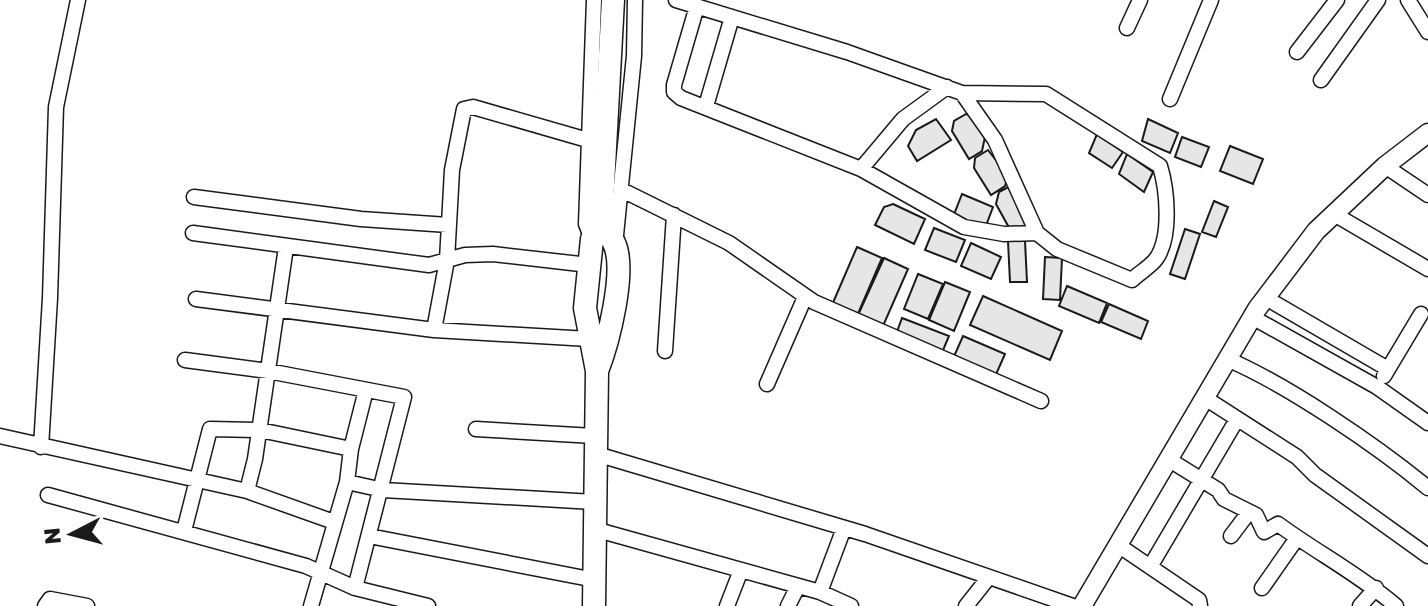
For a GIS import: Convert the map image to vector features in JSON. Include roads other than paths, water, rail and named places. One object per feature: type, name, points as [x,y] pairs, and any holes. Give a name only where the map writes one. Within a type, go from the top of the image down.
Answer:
[{"type":"highway","points":[[597,371],[589,339],[586,292],[596,230],[613,0]]},
{"type":"highway","points":[[594,606],[593,445],[597,371],[615,313],[616,292],[615,245],[596,230]]},
{"type":"highway","points":[[586,292],[592,284],[602,280],[609,282],[616,292]]},
{"type":"main road","points":[[1082,606],[1252,317],[1316,231],[1385,166],[1428,133]]},
{"type":"street","points":[[41,447],[50,298],[56,107],[78,0]]},
{"type":"street","points":[[594,0],[586,224],[596,230]]},
{"type":"street","points":[[615,245],[622,190],[635,0]]},
{"type":"street","points":[[676,0],[962,93],[1046,94],[1160,166],[1167,188],[1163,240],[1157,258],[1132,280],[1057,249],[1037,233],[995,140],[962,93]]},
{"type":"street","points":[[1127,28],[1140,0]]},
{"type":"street","points":[[1170,99],[1211,0]]},
{"type":"street","points":[[1297,52],[1337,0]]},
{"type":"street","points":[[1321,80],[1378,0]]},
{"type":"street","points":[[1414,2],[1428,32]]},
{"type":"street","points":[[697,6],[674,92],[681,98],[861,169],[979,232],[1037,233]]},
{"type":"street","points":[[706,106],[732,17]]},
{"type":"street","points":[[861,169],[903,119],[947,87]]},
{"type":"street","points":[[434,330],[447,260],[452,170],[464,109],[473,107],[591,141]]},
{"type":"street","points":[[1385,166],[1428,195]]},
{"type":"street","points":[[622,190],[729,243],[805,297],[878,332],[1041,401]]},
{"type":"street","points":[[194,197],[361,219],[448,225]]},
{"type":"street","points":[[1334,214],[1428,269]]},
{"type":"street","points":[[665,351],[674,215]]},
{"type":"street","points":[[193,233],[429,265],[465,255],[493,254],[589,265]]},
{"type":"street","points":[[247,491],[260,430],[286,247]]},
{"type":"street","points":[[767,384],[805,297]]},
{"type":"street","points":[[1266,298],[1388,369]]},
{"type":"street","points":[[196,299],[434,330],[589,339]]},
{"type":"street","points":[[1377,387],[1421,314]]},
{"type":"street","points":[[1252,317],[1377,387],[1428,423]]},
{"type":"street","points":[[1227,359],[1259,374],[1428,488]]},
{"type":"street","points":[[185,360],[268,371],[402,396],[406,401],[355,588]]},
{"type":"street","points":[[311,606],[347,482],[351,449],[366,390]]},
{"type":"street","points":[[1205,398],[1236,421],[1297,457],[1315,475],[1428,556]]},
{"type":"street","points":[[1150,567],[1236,421]]},
{"type":"street","points":[[184,531],[210,429],[260,430],[351,449]]},
{"type":"street","points":[[476,429],[593,445],[1073,606]]},
{"type":"street","points":[[0,436],[247,491],[334,522]]},
{"type":"street","points":[[1168,459],[1219,491],[1225,500],[1258,517],[1264,532],[1278,524],[1376,588],[1396,606]]},
{"type":"street","points":[[347,482],[383,490],[594,502]]},
{"type":"street","points":[[48,495],[306,566],[355,588],[428,606]]},
{"type":"street","points":[[1231,536],[1249,512]]},
{"type":"street","points":[[820,592],[844,528]]},
{"type":"street","points":[[594,529],[820,592],[851,606]]},
{"type":"street","points":[[369,536],[595,580]]},
{"type":"street","points":[[1262,588],[1297,538]]},
{"type":"street","points":[[1118,545],[1199,600],[1200,606]]},
{"type":"street","points":[[727,606],[741,570]]},
{"type":"street","points":[[966,606],[989,577]]},
{"type":"street","points":[[788,606],[798,586]]},
{"type":"street","points":[[1360,606],[1376,588]]},
{"type":"street","points":[[45,606],[50,599],[87,606]]}]
